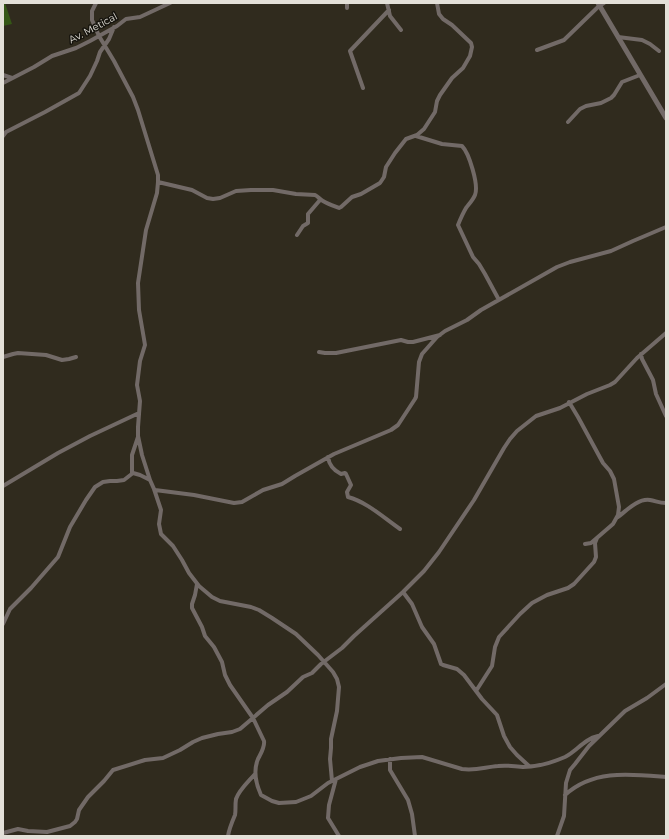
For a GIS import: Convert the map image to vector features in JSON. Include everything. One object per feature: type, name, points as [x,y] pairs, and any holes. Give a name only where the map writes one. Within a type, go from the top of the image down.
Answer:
[{"type":"street","points":[[96,3],[92,12],[92,20],[99,36],[133,97],[158,175],[156,197],[146,230],[138,283],[139,310],[145,345],[140,361],[137,385],[140,401],[138,436],[150,480],[161,510],[159,524],[161,534],[178,554],[197,584],[212,597],[220,601],[251,607],[266,614],[296,634],[331,668],[339,683],[331,739],[330,759],[334,780],[328,818],[339,836]]},
{"type":"street","name":"Av. Metical","points":[[3,83],[52,56],[76,48],[126,19],[140,17],[170,3]]},
{"type":"street","points":[[387,3],[390,16],[401,30]]},
{"type":"street","points":[[158,182],[192,190],[212,199],[220,198],[242,190],[269,190],[315,195],[318,196],[320,200],[340,208],[352,197],[361,194],[380,183],[384,178],[386,167],[406,139],[421,133],[433,116],[440,95],[452,78],[466,64],[472,50],[470,41],[443,19],[438,11],[437,3]]},
{"type":"street","points":[[537,50],[564,40],[600,4],[666,118]]},
{"type":"street","points":[[363,88],[350,51],[389,10]]},
{"type":"street","points":[[3,136],[6,132],[79,93],[90,76],[100,52],[109,39],[114,27]]},
{"type":"street","points":[[618,37],[642,40],[659,51]]},
{"type":"street","points":[[3,75],[12,78]]},
{"type":"street","points":[[568,122],[580,109],[586,106],[601,103],[611,98],[622,82],[640,75]]},
{"type":"street","points":[[416,136],[442,144],[462,146],[467,152],[475,175],[476,194],[470,205],[466,208],[458,225],[473,257],[479,264],[499,300]]},
{"type":"street","points":[[296,235],[308,222],[308,214],[320,200]]},
{"type":"street","points":[[154,489],[194,494],[234,503],[242,502],[263,490],[282,484],[328,457],[395,428],[416,396],[419,362],[425,351],[440,335],[452,327],[463,323],[475,314],[557,266],[611,251],[633,240],[666,227]]},
{"type":"street","points":[[3,833],[18,829],[45,832],[70,826],[77,819],[79,810],[88,797],[113,770],[145,760],[166,756],[202,738],[240,729],[268,705],[287,692],[304,677],[312,673],[342,648],[424,571],[439,552],[474,500],[504,448],[514,434],[536,416],[560,408],[569,402],[615,382],[641,354],[666,333]]},
{"type":"street","points":[[319,352],[336,353],[401,340],[414,342],[440,335]]},
{"type":"street","points":[[3,356],[18,353],[46,355],[62,360],[69,360],[76,357]]},
{"type":"street","points":[[641,354],[642,359],[654,380],[656,394],[666,416]]},
{"type":"street","points":[[569,402],[603,463],[610,471],[614,479],[620,507],[616,519]]},
{"type":"street","points":[[3,486],[58,453],[139,413]]},
{"type":"street","points":[[3,624],[10,609],[58,557],[70,527],[95,487],[103,482],[124,480],[132,473],[132,455],[138,436]]},
{"type":"street","points":[[328,457],[330,465],[335,470],[340,474],[346,474],[351,485],[347,492],[348,497],[354,498],[400,529]]},
{"type":"street","points":[[132,473],[150,480]]},
{"type":"street","points":[[584,544],[591,543],[609,528],[616,519],[631,506],[642,501],[651,500],[657,503],[666,503]]},
{"type":"street","points":[[476,691],[492,666],[495,647],[499,637],[532,603],[574,584],[594,562],[596,557],[595,543],[597,538]]},
{"type":"street","points":[[197,584],[192,608],[205,636],[222,662],[225,675],[230,685],[253,718],[265,742],[257,761],[255,774],[261,794],[272,801],[279,803],[300,801],[311,796],[334,780],[369,763],[390,759],[422,757],[469,770],[500,765],[530,767],[544,764],[566,756],[575,751],[587,740],[598,736]]},
{"type":"street","points":[[403,592],[412,604],[422,627],[435,646],[441,664],[459,671],[464,675],[496,715],[510,747],[530,767]]},
{"type":"street","points":[[557,836],[564,816],[566,782],[570,770],[598,736],[625,711],[647,698],[666,684]]},
{"type":"street","points":[[390,759],[390,770],[408,800],[412,814],[415,836]]},
{"type":"street","points":[[228,836],[229,828],[235,813],[237,798],[255,774]]},
{"type":"street","points":[[565,795],[584,782],[604,776],[620,774],[666,777]]},
{"type":"green space","points":[[3,3],[5,3],[12,24],[3,26]]}]
